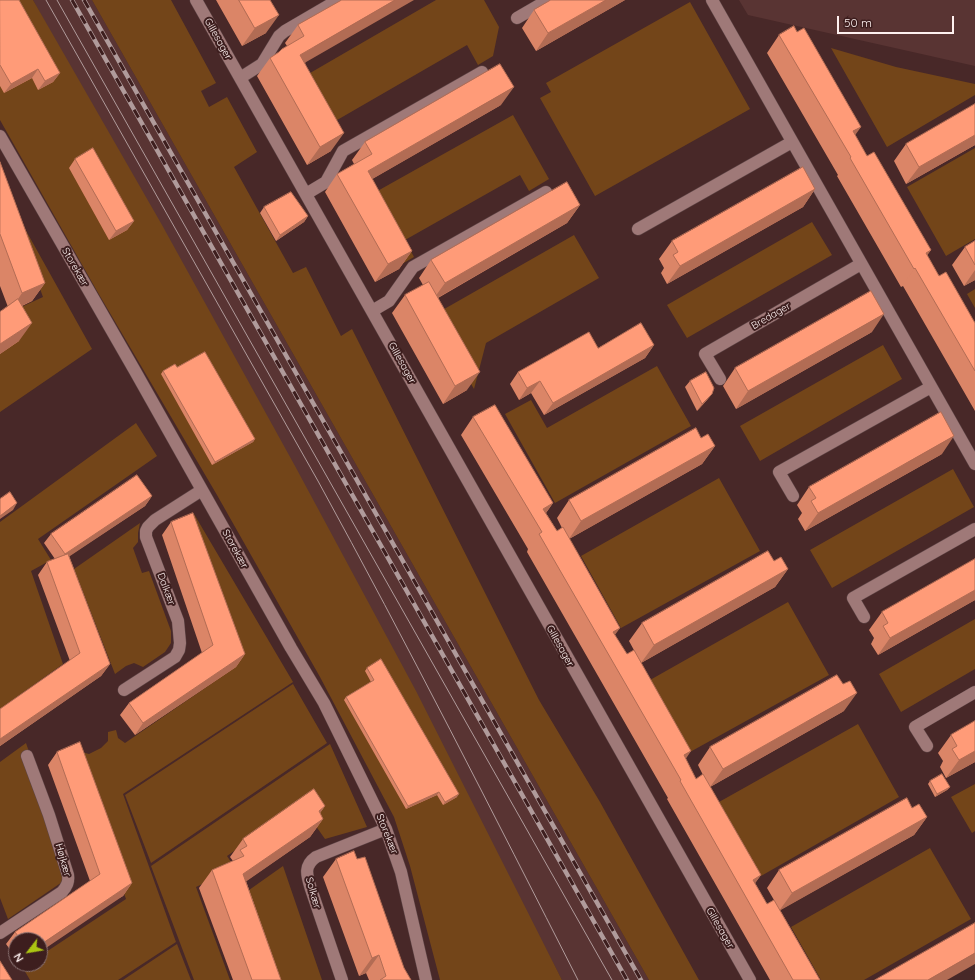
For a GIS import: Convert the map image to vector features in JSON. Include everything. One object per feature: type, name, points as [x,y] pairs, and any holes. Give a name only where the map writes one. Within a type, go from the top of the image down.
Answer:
[{"type":"street","name":"Gillesager","points":[[196,0],[750,980]]},
{"type":"street","points":[[240,78],[262,64],[279,36],[338,0]]},
{"type":"street","points":[[517,18],[548,0]]},
{"type":"street","points":[[712,0],[975,464]]},
{"type":"street","points":[[306,194],[326,182],[343,151],[482,72]]},
{"type":"street","name":"Storekær","points":[[0,136],[287,642],[324,703],[386,829],[401,872],[426,980]]},
{"type":"street","points":[[638,229],[792,142]]},
{"type":"street","points":[[372,311],[389,301],[413,267],[546,192]]},
{"type":"street","name":"Bredager","points":[[720,379],[705,354],[861,264]]},
{"type":"street","points":[[793,496],[780,472],[931,387]]},
{"type":"street","name":"Dalkær","points":[[124,690],[175,657],[179,650],[180,642],[178,621],[146,537],[146,532],[148,527],[155,520],[202,490]]},
{"type":"street","points":[[864,617],[853,598],[975,529]]},
{"type":"street","points":[[927,746],[916,727],[975,692]]},
{"type":"street","name":"Højkær","points":[[0,933],[62,892],[69,882],[49,815],[27,756]]},
{"type":"street","name":"Solkær","points":[[342,980],[311,890],[307,874],[310,860],[386,829]]},
{"type":"shaded area","points":[[0,0],[33,0],[162,225],[295,466],[416,691],[562,980],[440,980],[410,866],[394,817],[320,677],[217,495],[97,291],[0,120]]},
{"type":"shaded area","points":[[33,0],[92,0],[649,980],[562,980]]},
{"type":"shaded area","points":[[92,0],[171,0],[216,83],[201,91],[209,107],[227,97],[257,152],[234,167],[293,273],[306,267],[341,336],[352,329],[539,700],[600,802],[699,980],[649,980]]},
{"type":"shaded area","points":[[436,0],[484,0],[499,27],[493,56],[478,65],[467,45],[325,127],[298,80]]},
{"type":"shaded area","points":[[739,0],[975,0],[975,66],[748,15]]},
{"type":"shaded area","points":[[690,2],[750,109],[595,196],[540,98],[551,92],[546,83]]},
{"type":"shaded area","points":[[831,48],[896,67],[975,84],[975,95],[887,147]]},
{"type":"shaded area","points":[[513,115],[549,179],[529,191],[520,175],[405,240],[414,257],[402,264],[365,198]]},
{"type":"shaded area","points":[[975,148],[975,239],[946,256],[907,187]]},
{"type":"shaded area","points":[[5,193],[92,349],[0,412],[0,354],[20,339],[6,314],[43,297]]},
{"type":"shaded area","points":[[812,222],[832,255],[687,338],[667,305]]},
{"type":"shaded area","points":[[574,235],[599,278],[486,343],[474,389],[432,316]]},
{"type":"shaded area","points":[[975,289],[975,308],[967,294]]},
{"type":"shaded area","points":[[883,345],[902,379],[760,461],[740,426]]},
{"type":"shaded area","points":[[657,366],[691,426],[555,503],[505,414],[531,400],[547,428]]},
{"type":"shaded area","points":[[136,423],[157,456],[38,539],[51,560],[31,571],[63,664],[0,709],[0,522]]},
{"type":"shaded area","points":[[953,469],[974,507],[832,588],[810,550]]},
{"type":"shaded area","points":[[719,478],[760,551],[621,628],[581,556]]},
{"type":"shaded area","points":[[194,514],[293,682],[123,794],[176,942],[118,980],[30,980],[25,972],[48,972],[48,951],[126,899],[73,750],[89,754],[101,748],[108,741],[108,732],[116,730],[118,738],[125,743],[237,666],[184,520]]},
{"type":"shaded area","points":[[140,523],[138,542],[133,548],[142,573],[149,571],[171,631],[171,643],[165,652],[143,667],[134,663],[126,666],[115,674],[74,569]]},
{"type":"shaded area","points":[[788,602],[829,675],[690,752],[650,680]]},
{"type":"shaded area","points":[[975,619],[975,669],[901,712],[879,674]]},
{"type":"shaded area","points":[[293,684],[327,743],[151,863],[125,795]]},
{"type":"shaded area","points":[[858,724],[899,797],[761,876],[719,802]]},
{"type":"shaded area","points":[[26,743],[71,876],[8,919],[0,898],[0,762]]},
{"type":"shaded area","points":[[330,744],[367,827],[325,839],[301,805],[227,856],[231,862],[225,866],[226,873],[196,887],[230,980],[194,980],[151,866]]},
{"type":"shaded area","points":[[975,784],[975,831],[972,833],[951,797]]},
{"type":"shaded area","points":[[930,848],[971,919],[864,980],[821,980],[791,927]]},
{"type":"shaded area","points":[[283,866],[322,980],[272,980],[242,895]]},
{"type":"shaded area","points":[[177,944],[191,980],[123,980]]},
{"type":"building","points":[[0,0],[19,0],[60,73],[45,81],[38,69],[11,84],[0,65]]},
{"type":"building","points":[[239,0],[270,0],[279,15],[255,28]]},
{"type":"building","points":[[342,0],[395,0],[300,55],[344,133],[320,147],[270,58],[304,36],[298,25]]},
{"type":"building","points":[[551,0],[606,0],[548,33],[534,10]]},
{"type":"building","points":[[794,26],[797,32],[804,28],[861,127],[853,131],[867,156],[874,152],[931,250],[926,253],[939,276],[946,272],[975,323],[975,371],[915,268],[914,269],[850,158],[851,157],[779,35]]},
{"type":"building","points":[[500,64],[514,87],[368,171],[412,251],[388,264],[337,174],[372,154],[365,142]]},
{"type":"building","points":[[975,104],[975,135],[919,167],[906,144]]},
{"type":"building","points":[[93,148],[134,221],[116,231],[75,159]]},
{"type":"building","points":[[0,162],[45,283],[22,293],[0,234]]},
{"type":"building","points":[[803,167],[815,189],[680,266],[673,255],[678,252],[672,241]]},
{"type":"building","points":[[567,182],[580,205],[445,283],[431,260]]},
{"type":"building","points":[[291,192],[308,216],[280,235],[264,207]]},
{"type":"building","points":[[975,241],[975,265],[965,247]]},
{"type":"building","points":[[429,282],[480,372],[455,386],[405,295]]},
{"type":"building","points":[[871,291],[884,314],[748,391],[735,368]]},
{"type":"building","points":[[18,299],[32,323],[0,344],[0,312]]},
{"type":"building","points":[[641,323],[654,345],[553,403],[540,381],[527,388],[518,372],[589,332],[598,348]]},
{"type":"building","points":[[205,352],[255,439],[215,462],[163,371],[175,364],[177,367]]},
{"type":"building","points":[[706,372],[714,388],[712,394],[702,404],[690,381]]},
{"type":"building","points":[[495,405],[553,503],[543,509],[557,531],[563,527],[620,628],[613,632],[627,654],[634,650],[691,751],[684,755],[696,779],[703,774],[761,875],[753,880],[767,904],[774,900],[820,980],[793,980],[680,781],[681,780],[539,534],[542,532],[473,417]]},
{"type":"building","points":[[941,412],[954,436],[818,513],[811,501],[816,498],[809,487]]},
{"type":"building","points":[[696,428],[701,438],[708,434],[715,446],[581,521],[569,500]]},
{"type":"building","points":[[137,475],[152,496],[65,554],[51,534]]},
{"type":"building","points":[[10,492],[17,503],[0,516],[0,499]]},
{"type":"building","points":[[193,513],[245,654],[143,723],[129,703],[213,645],[171,522]]},
{"type":"building","points":[[768,551],[774,561],[781,557],[788,569],[654,645],[642,623]]},
{"type":"building","points":[[68,554],[110,664],[0,739],[0,709],[80,653],[47,562]]},
{"type":"building","points":[[975,559],[975,590],[890,638],[883,626],[888,623],[882,612]]},
{"type":"building","points":[[381,659],[459,794],[445,802],[439,792],[408,806],[346,697],[374,680],[367,668]]},
{"type":"building","points":[[837,675],[843,684],[850,681],[857,693],[723,769],[710,747]]},
{"type":"building","points":[[975,721],[975,751],[959,760],[952,749],[957,746],[951,735]]},
{"type":"building","points":[[80,742],[132,883],[48,940],[48,932],[15,932],[100,874],[57,752]]},
{"type":"building","points":[[942,774],[950,787],[937,794],[930,781]]},
{"type":"building","points":[[314,789],[325,806],[319,811],[323,819],[243,874],[281,980],[252,980],[212,870],[244,856],[240,850],[247,846],[243,839]]},
{"type":"building","points":[[907,798],[912,808],[919,804],[927,817],[792,893],[779,870]]},
{"type":"building","points":[[354,851],[357,859],[365,857],[404,968],[411,980],[380,980],[386,976],[379,955],[372,958],[336,859]]},
{"type":"building","points":[[975,923],[975,953],[928,980],[875,980]]},
{"type":"building","points":[[0,961],[12,980],[0,980]]},
{"type":"tram line","points":[[46,0],[352,543],[450,729],[578,980]]},
{"type":"tram line","points":[[57,0],[612,980]]},
{"type":"railway","points":[[72,0],[627,980]]},
{"type":"railway","points":[[84,0],[641,980]]}]
